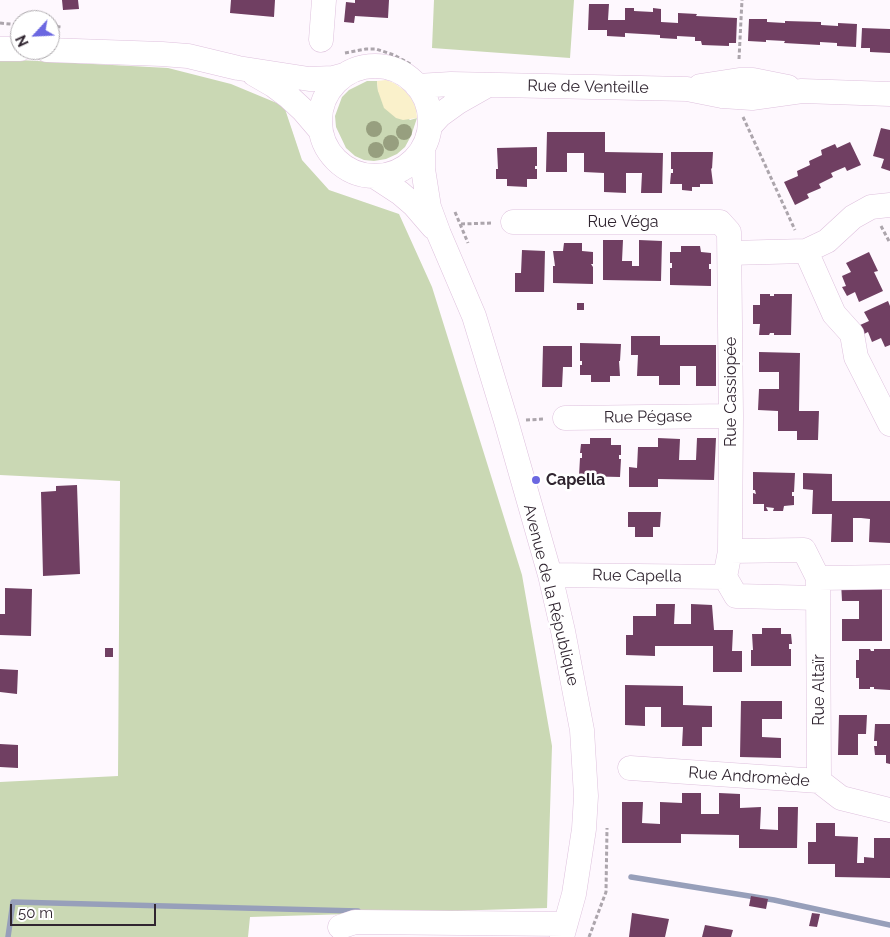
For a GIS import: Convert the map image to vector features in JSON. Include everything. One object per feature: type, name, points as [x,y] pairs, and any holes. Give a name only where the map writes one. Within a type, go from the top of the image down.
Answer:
[{"type":"street","points":[[321,40],[324,0]]},
{"type":"street","points":[[60,50],[162,54],[196,58],[238,68],[309,79],[333,78],[342,65]]},
{"type":"street","points":[[342,65],[359,68],[375,66],[391,68],[405,75],[418,77],[428,105],[426,137]]},
{"type":"street","points":[[342,65],[324,100],[320,117],[322,135],[329,152],[341,165],[357,173],[374,176],[392,174],[408,165],[419,154],[426,137],[440,115],[489,84]]},
{"type":"street","points":[[238,68],[273,85],[289,97],[304,110],[321,131]]},
{"type":"street","name":"Rue de Venteille","points":[[418,77],[444,84],[687,88],[718,82],[739,89],[767,82],[802,91],[890,94]]},
{"type":"street","name":"Avenue de la République","points":[[426,137],[426,190],[431,214],[474,316],[506,421],[550,575],[582,730],[586,796],[584,830],[574,894],[564,931]]},
{"type":"street","name":"Avenue de la République","points":[[374,176],[414,205],[439,234]]},
{"type":"street","points":[[730,242],[806,252],[827,241],[853,217],[871,207],[890,205]]},
{"type":"street","name":"Rue Véga","points":[[513,222],[720,222],[730,242]]},
{"type":"street","name":"Rue Cassiopée","points":[[730,242],[730,551]]},
{"type":"street","points":[[806,252],[834,314],[852,334],[856,357],[890,424]]},
{"type":"street","name":"Rue Pégase","points":[[565,418],[731,416]]},
{"type":"street","points":[[818,588],[804,550],[730,551],[725,577],[736,596],[818,588],[890,577]]},
{"type":"street","name":"Rue Capella","points":[[550,575],[725,577]]},
{"type":"street","name":"Rue Altaïr","points":[[818,588],[819,782]]},
{"type":"street","name":"Rue Andromède","points":[[630,768],[819,782],[841,798],[890,810]]},
{"type":"street","points":[[340,927],[355,922],[564,931]]},
{"type":"path","points":[[742,0],[740,111],[806,252]]},
{"type":"path","points":[[60,27],[66,27]]},
{"type":"path","points":[[342,65],[355,50],[376,49],[394,55],[418,77]]},
{"type":"path","points":[[462,224],[513,222]]},
{"type":"path","points":[[506,421],[565,418]]},
{"type":"green space","points":[[434,0],[574,0],[570,58],[432,48]]},
{"type":"green space","points":[[0,59],[168,68],[231,84],[284,106],[302,160],[329,190],[399,214],[432,287],[522,575],[552,746],[547,908],[250,917],[248,937],[0,937],[0,782],[118,776],[120,481],[0,475]]},
{"type":"green space","points":[[367,81],[377,81],[378,91],[410,120],[417,118],[405,147],[397,154],[386,159],[374,161],[364,160],[355,156],[346,148],[336,127],[335,116],[342,97],[349,90]]},
{"type":"sand","points":[[386,80],[404,90],[411,98],[416,108],[417,118],[403,120],[396,118],[384,108],[378,91],[377,81]]},
{"type":"building","points":[[62,0],[78,0],[79,9],[63,10]]},
{"type":"building","points":[[231,0],[275,0],[274,17],[230,13]]},
{"type":"building","points":[[355,0],[389,0],[388,18],[355,16],[354,23],[344,22],[346,2],[355,3]]},
{"type":"building","points":[[589,4],[609,4],[608,20],[625,20],[625,8],[634,8],[634,11],[653,12],[653,8],[661,9],[661,22],[678,23],[678,13],[737,18],[736,43],[729,43],[729,46],[702,45],[701,41],[695,41],[695,37],[677,36],[677,39],[660,38],[660,35],[625,33],[625,37],[607,36],[607,30],[588,30]]},
{"type":"building","points":[[749,19],[767,19],[767,22],[785,23],[785,21],[821,22],[821,25],[838,26],[838,23],[857,24],[856,47],[837,46],[837,43],[820,42],[820,45],[784,43],[785,41],[748,41]]},
{"type":"building","points":[[862,28],[890,29],[890,53],[870,52],[870,48],[861,48]]},
{"type":"building","points":[[881,128],[890,130],[890,171],[881,168],[884,159],[873,156]]},
{"type":"building","points":[[547,132],[605,132],[605,152],[663,153],[662,193],[641,193],[642,173],[626,173],[626,193],[604,192],[604,173],[584,172],[584,153],[567,153],[567,172],[546,172]]},
{"type":"building","points":[[850,142],[861,165],[847,171],[845,167],[831,173],[833,177],[819,184],[821,188],[807,194],[809,198],[795,205],[784,182],[798,176],[797,171],[810,165],[809,161],[822,155],[821,150],[835,144],[837,148]]},
{"type":"building","points":[[537,147],[537,166],[535,166],[535,169],[537,169],[537,179],[527,179],[527,187],[507,186],[507,179],[496,179],[496,169],[498,169],[497,148]]},
{"type":"building","points":[[671,152],[713,152],[711,168],[713,184],[700,184],[700,187],[692,187],[692,191],[682,190],[682,184],[670,184],[671,173],[673,173],[673,169],[671,169]]},
{"type":"building","points":[[603,240],[623,240],[622,261],[632,261],[632,266],[639,266],[639,240],[662,241],[661,281],[603,280]]},
{"type":"building","points":[[564,243],[582,243],[582,251],[593,252],[593,264],[591,264],[593,267],[593,284],[553,283],[553,266],[555,266],[553,251],[563,251]]},
{"type":"building","points":[[681,246],[700,246],[701,252],[711,253],[709,269],[711,269],[711,286],[670,285],[670,268],[672,268],[672,263],[670,263],[670,252],[681,252]]},
{"type":"building","points":[[522,250],[545,251],[544,292],[515,292],[515,273],[521,273]]},
{"type":"building","points":[[869,252],[878,271],[874,272],[883,291],[859,302],[855,292],[847,296],[842,287],[846,286],[842,276],[851,272],[846,263]]},
{"type":"building","points":[[760,294],[774,296],[774,294],[792,294],[791,335],[774,335],[774,333],[770,333],[769,335],[759,335],[760,324],[753,324],[753,305],[760,305]]},
{"type":"building","points":[[888,301],[890,306],[890,345],[885,347],[881,338],[872,342],[868,332],[864,334],[860,325],[869,321],[864,312]]},
{"type":"building","points":[[577,303],[584,303],[584,310],[577,310]]},
{"type":"building","points":[[631,336],[660,336],[660,345],[716,345],[716,386],[696,386],[696,366],[680,366],[680,385],[659,385],[659,376],[637,376],[638,355],[631,355]]},
{"type":"building","points":[[580,343],[621,344],[620,376],[610,376],[610,382],[591,382],[591,375],[580,375],[582,361],[580,361]]},
{"type":"building","points":[[543,346],[572,346],[572,367],[563,367],[562,387],[542,387]]},
{"type":"building","points":[[759,352],[800,353],[799,411],[819,411],[818,440],[797,440],[797,431],[778,431],[778,411],[758,410],[759,389],[779,389],[779,372],[759,372]]},
{"type":"building","points":[[590,438],[611,438],[611,445],[621,445],[621,455],[619,455],[619,459],[621,459],[620,477],[579,476],[580,458],[582,458],[582,453],[580,453],[581,444],[590,444]]},
{"type":"building","points":[[658,438],[680,439],[679,460],[696,460],[697,438],[716,438],[714,480],[658,479],[658,487],[629,487],[629,467],[637,468],[638,447],[658,447]]},
{"type":"building","points":[[753,472],[795,473],[794,492],[792,492],[794,505],[784,506],[783,511],[773,511],[774,508],[766,507],[768,511],[764,511],[764,504],[753,504],[753,493],[756,494],[755,490],[753,490]]},
{"type":"building","points":[[803,473],[832,474],[832,501],[890,501],[890,543],[869,542],[870,519],[861,518],[853,518],[853,542],[831,542],[832,514],[812,514],[813,490],[803,489]]},
{"type":"building","points":[[77,485],[80,574],[43,576],[41,492],[56,491],[56,486]]},
{"type":"building","points":[[628,512],[661,512],[660,527],[653,527],[653,537],[635,537],[635,527],[628,527]]},
{"type":"building","points":[[841,582],[882,582],[882,641],[842,641],[842,619],[859,619],[859,601],[842,601]]},
{"type":"building","points":[[5,588],[32,589],[31,636],[0,635],[0,614],[5,614]]},
{"type":"building","points":[[656,604],[675,604],[674,624],[691,624],[691,604],[712,605],[714,630],[733,630],[732,651],[742,651],[742,672],[713,672],[713,646],[655,646],[655,656],[626,655],[626,635],[633,635],[633,616],[656,616]]},
{"type":"building","points":[[762,628],[781,628],[781,634],[791,634],[792,644],[789,644],[789,649],[791,649],[791,666],[751,666],[752,634],[762,634]]},
{"type":"building","points":[[105,648],[113,648],[113,657],[105,657]]},
{"type":"building","points":[[859,649],[874,651],[874,649],[890,649],[890,690],[874,689],[874,687],[859,689],[859,678],[856,678],[856,660],[859,660]]},
{"type":"building","points":[[0,669],[18,670],[17,694],[0,692]]},
{"type":"building","points":[[625,685],[683,686],[683,705],[712,706],[712,727],[702,727],[702,746],[682,746],[683,727],[661,727],[661,707],[645,707],[645,726],[625,725]]},
{"type":"building","points":[[741,701],[782,701],[782,719],[762,719],[762,737],[781,738],[781,758],[740,757]]},
{"type":"building","points":[[839,715],[867,715],[866,734],[858,734],[858,755],[838,755]]},
{"type":"building","points":[[875,724],[890,724],[890,764],[886,763],[886,755],[875,755],[874,746],[877,746],[877,741],[874,741]]},
{"type":"building","points":[[0,744],[18,745],[18,768],[0,767]]},
{"type":"building","points":[[682,793],[701,793],[701,814],[719,814],[719,793],[740,794],[740,808],[761,807],[760,829],[778,830],[778,807],[798,807],[797,848],[739,848],[739,835],[681,834],[681,843],[622,843],[622,802],[643,802],[642,823],[660,824],[660,802],[682,803]]},
{"type":"building","points":[[816,823],[835,823],[835,836],[858,837],[857,863],[864,863],[864,857],[874,858],[874,838],[890,838],[890,878],[835,877],[835,864],[808,864],[808,842],[816,842]]},
{"type":"building","points":[[751,896],[768,899],[766,909],[749,906]]},
{"type":"building","points":[[632,913],[669,919],[665,937],[629,937]]},
{"type":"building","points":[[812,913],[820,914],[817,927],[809,926]]},
{"type":"building","points":[[705,925],[733,930],[731,937],[702,937]]},
{"type":"waterway","points":[[631,877],[774,900],[890,925]]},
{"type":"waterway","points":[[8,937],[13,902],[358,911]]},
{"type":"place","name":"Capella","points":[[536,480]]}]
